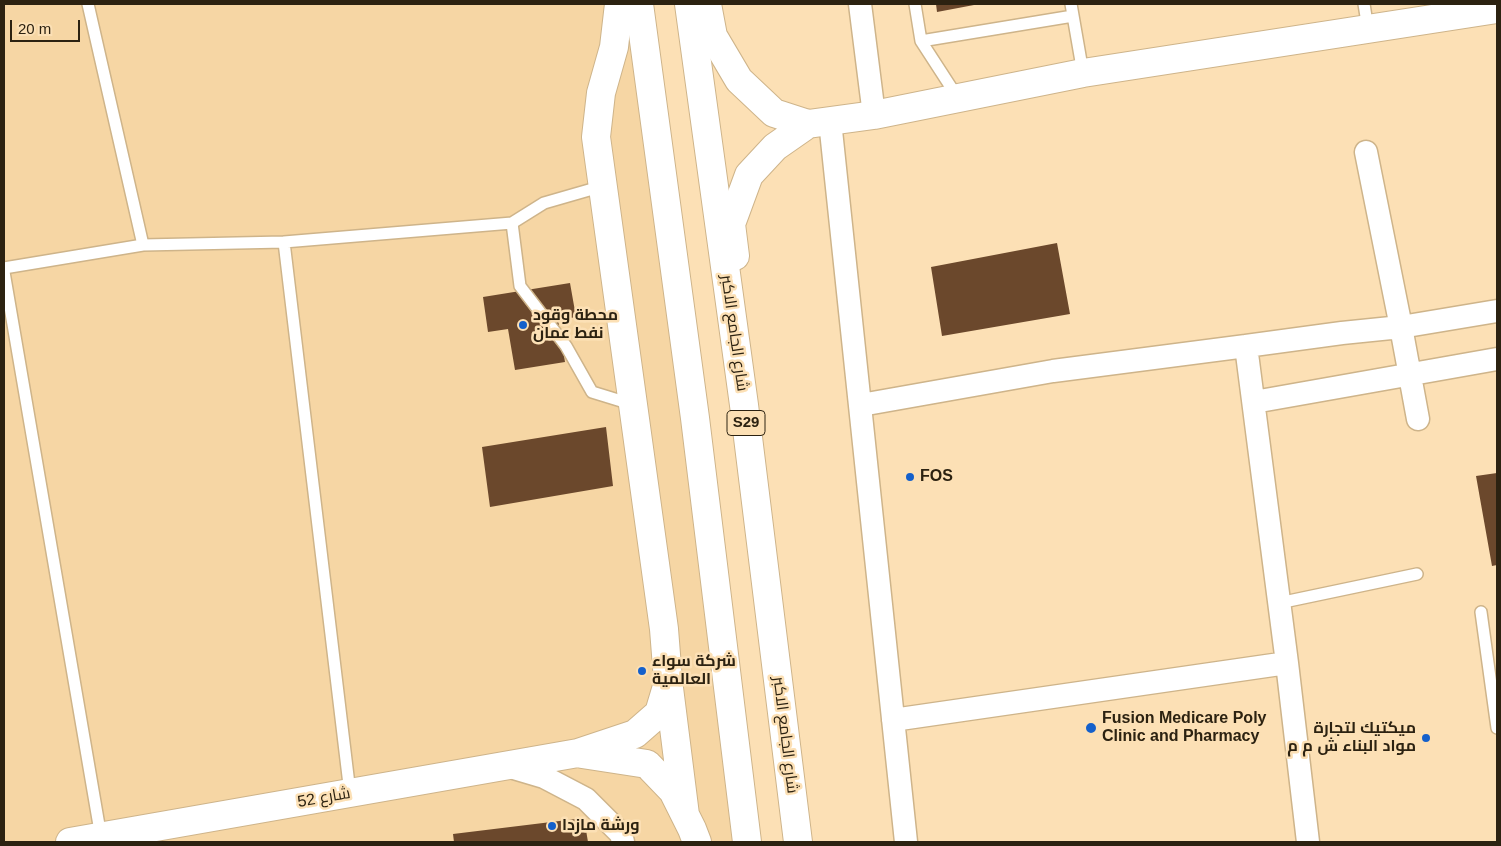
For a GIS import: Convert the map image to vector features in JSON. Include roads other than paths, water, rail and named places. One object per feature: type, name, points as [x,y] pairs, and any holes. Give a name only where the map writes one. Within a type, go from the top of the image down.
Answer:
[{"type":"street","points":[[619,4],[614,47],[601,93],[596,137],[664,629],[668,680],[685,815]]},
{"type":"street","points":[[638,4],[696,428],[748,842]]},
{"type":"street","name":"شارع الجامع الاكبر","points":[[689,4],[738,363],[798,842]]},
{"type":"street","points":[[707,4],[714,36],[739,80],[774,113],[819,122],[874,115],[1366,16],[1497,8]]},
{"type":"street","points":[[860,4],[874,115]]},
{"type":"street","points":[[738,363],[739,296],[731,224],[749,175],[775,147],[819,122]]},
{"type":"street","points":[[819,122],[861,405],[906,842]]},
{"type":"street","points":[[1366,152],[1402,327],[1418,419]]},
{"type":"street","points":[[861,405],[1053,371],[1342,333],[1402,327],[1497,311]]},
{"type":"street","points":[[1246,346],[1308,842]]},
{"type":"street","points":[[1254,402],[1497,359]]},
{"type":"street","points":[[893,720],[1287,663]]},
{"type":"street","points":[[578,753],[635,734],[659,713],[668,680]]},
{"type":"street","points":[[578,753],[647,764],[673,791],[697,842]]},
{"type":"street","name":"شارع 52","points":[[70,842],[578,753]]},
{"type":"street","points":[[507,765],[544,777],[586,799],[621,834],[623,842]]},
{"type":"lane","points":[[88,4],[142,245]]},
{"type":"lane","points":[[915,4],[921,41],[958,98]]},
{"type":"lane","points":[[1071,4],[1083,73]]},
{"type":"lane","points":[[921,41],[1073,16]]},
{"type":"lane","points":[[4,268],[142,245],[284,242],[512,223],[544,203],[603,186]]},
{"type":"lane","points":[[512,223],[520,286],[566,346],[592,392],[633,405]]},
{"type":"lane","points":[[284,242],[350,793]]},
{"type":"lane","points":[[4,272],[101,837]]},
{"type":"lane","points":[[1279,603],[1417,574]]},
{"type":"lane","points":[[1481,612],[1495,698],[1497,728]]},
{"type":"place","name":"محطة وقود نفط عمان","points":[[523,325]]},
{"type":"place","name":"FOS","points":[[910,477]]},
{"type":"place","name":"شركة سواء العالمية","points":[[642,671]]},
{"type":"place","name":"Fusion Medicare Poly Clinic and Pharmacy","points":[[1091,728]]},
{"type":"place","name":"ميكتيك لتجارة مواد البناء ش م م","points":[[1426,738]]},
{"type":"place","name":"ورشة مازدا","points":[[552,826]]}]
